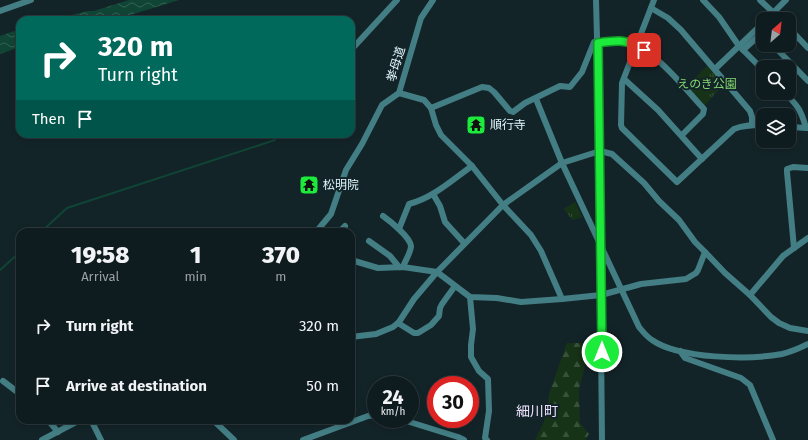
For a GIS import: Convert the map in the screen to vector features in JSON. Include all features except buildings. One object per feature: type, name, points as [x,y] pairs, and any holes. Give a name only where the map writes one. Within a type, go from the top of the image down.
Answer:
[{"type":"street","points":[[0,11],[31,0]]},
{"type":"street","points":[[355,46],[396,0]]},
{"type":"street","name":"挙母道","points":[[319,228],[331,214],[346,170],[362,144],[382,105],[399,93],[421,18],[433,0]]},
{"type":"street","points":[[596,0],[600,151],[602,440]]},
{"type":"street","points":[[654,0],[622,85],[622,127],[674,182],[679,182],[734,129],[740,126],[756,125]]},
{"type":"street","points":[[703,0],[718,17],[741,48],[756,63]]},
{"type":"street","points":[[760,0],[772,12]]},
{"type":"street","points":[[780,12],[786,0]]},
{"type":"street","points":[[652,8],[668,18],[680,30],[750,111],[752,125]]},
{"type":"street","points":[[741,48],[756,31]]},
{"type":"street","points":[[796,35],[808,48]]},
{"type":"street","points":[[714,70],[756,38]]},
{"type":"street","points":[[431,108],[482,87],[489,88],[494,92],[510,111],[513,112],[526,103],[560,86],[570,87],[582,72],[594,42],[622,41],[637,46],[656,58],[704,109],[703,114],[682,135]]},
{"type":"street","points":[[780,52],[808,81]]},
{"type":"street","points":[[624,79],[658,110],[702,159]]},
{"type":"street","points":[[399,93],[424,100],[431,108],[436,125],[441,135],[472,166],[503,205],[531,234],[541,251],[562,299]]},
{"type":"street","points":[[536,98],[562,163],[643,332],[653,341],[680,351],[710,357],[749,357],[782,354],[808,344]]},
{"type":"street","points":[[792,100],[799,108],[807,128],[796,127]]},
{"type":"street","points":[[355,336],[383,332],[398,323],[436,272],[503,205],[562,163],[600,151],[612,154],[644,184],[679,220],[695,242],[771,317],[785,327],[808,331]]},
{"type":"street","points":[[399,229],[409,204],[418,202],[433,194],[472,166]]},
{"type":"street","points":[[794,248],[787,169],[793,167],[808,168]]},
{"type":"street","points":[[433,194],[440,206],[445,222],[464,244]]},
{"type":"street","points":[[383,216],[399,229],[407,238],[411,246],[401,267]]},
{"type":"street","points":[[750,295],[779,261],[808,238]]},
{"type":"street","points":[[369,241],[390,256],[401,267]]},
{"type":"street","points":[[355,261],[378,268],[401,267],[436,272],[470,297],[497,298],[522,302],[601,294],[641,284],[686,279],[696,273],[705,252]]},
{"type":"street","points":[[398,323],[418,333],[431,325],[439,316],[442,304],[455,286]]},
{"type":"street","points":[[470,297],[473,329],[471,357],[479,371],[488,379],[489,411],[485,438],[487,440]]},
{"type":"street","points":[[680,351],[685,358],[741,378],[750,385],[773,440]]},
{"type":"street","points":[[3,380],[16,391]]},
{"type":"street","points":[[355,421],[367,416]]},
{"type":"street","points":[[51,424],[58,432]]},
{"type":"street","points":[[42,440],[73,424]]},
{"type":"street","points":[[92,424],[101,440]]},
{"type":"street","points":[[217,424],[234,440]]},
{"type":"street","points":[[303,440],[346,424]]},
{"type":"street","points":[[419,425],[464,440]]},
{"type":"green space","name":"えのき公園","points":[[708,65],[725,83],[705,105],[687,86]]},
{"type":"green space","points":[[575,202],[582,217],[572,220],[564,209]]},
{"type":"green space","points":[[567,343],[591,343],[579,389],[580,423],[589,434],[585,440],[535,440],[544,422],[550,391]]},
{"type":"water","points":[[129,0],[179,0],[127,16],[67,16],[94,11]]},
{"type":"water","points":[[16,30],[16,48],[0,54],[0,36]]},
{"type":"waterway","points":[[45,228],[67,208],[275,140]]},
{"type":"waterway","points":[[0,270],[16,256]]},
{"type":"place","name":"順行寺","points":[[476,125]]},
{"type":"place","name":"松明院","points":[[309,185]]},
{"type":"district","name":"細川町","points":[[537,411]]},
{"type":"route","points":[[602,352],[598,43],[619,40],[644,50]]}]
